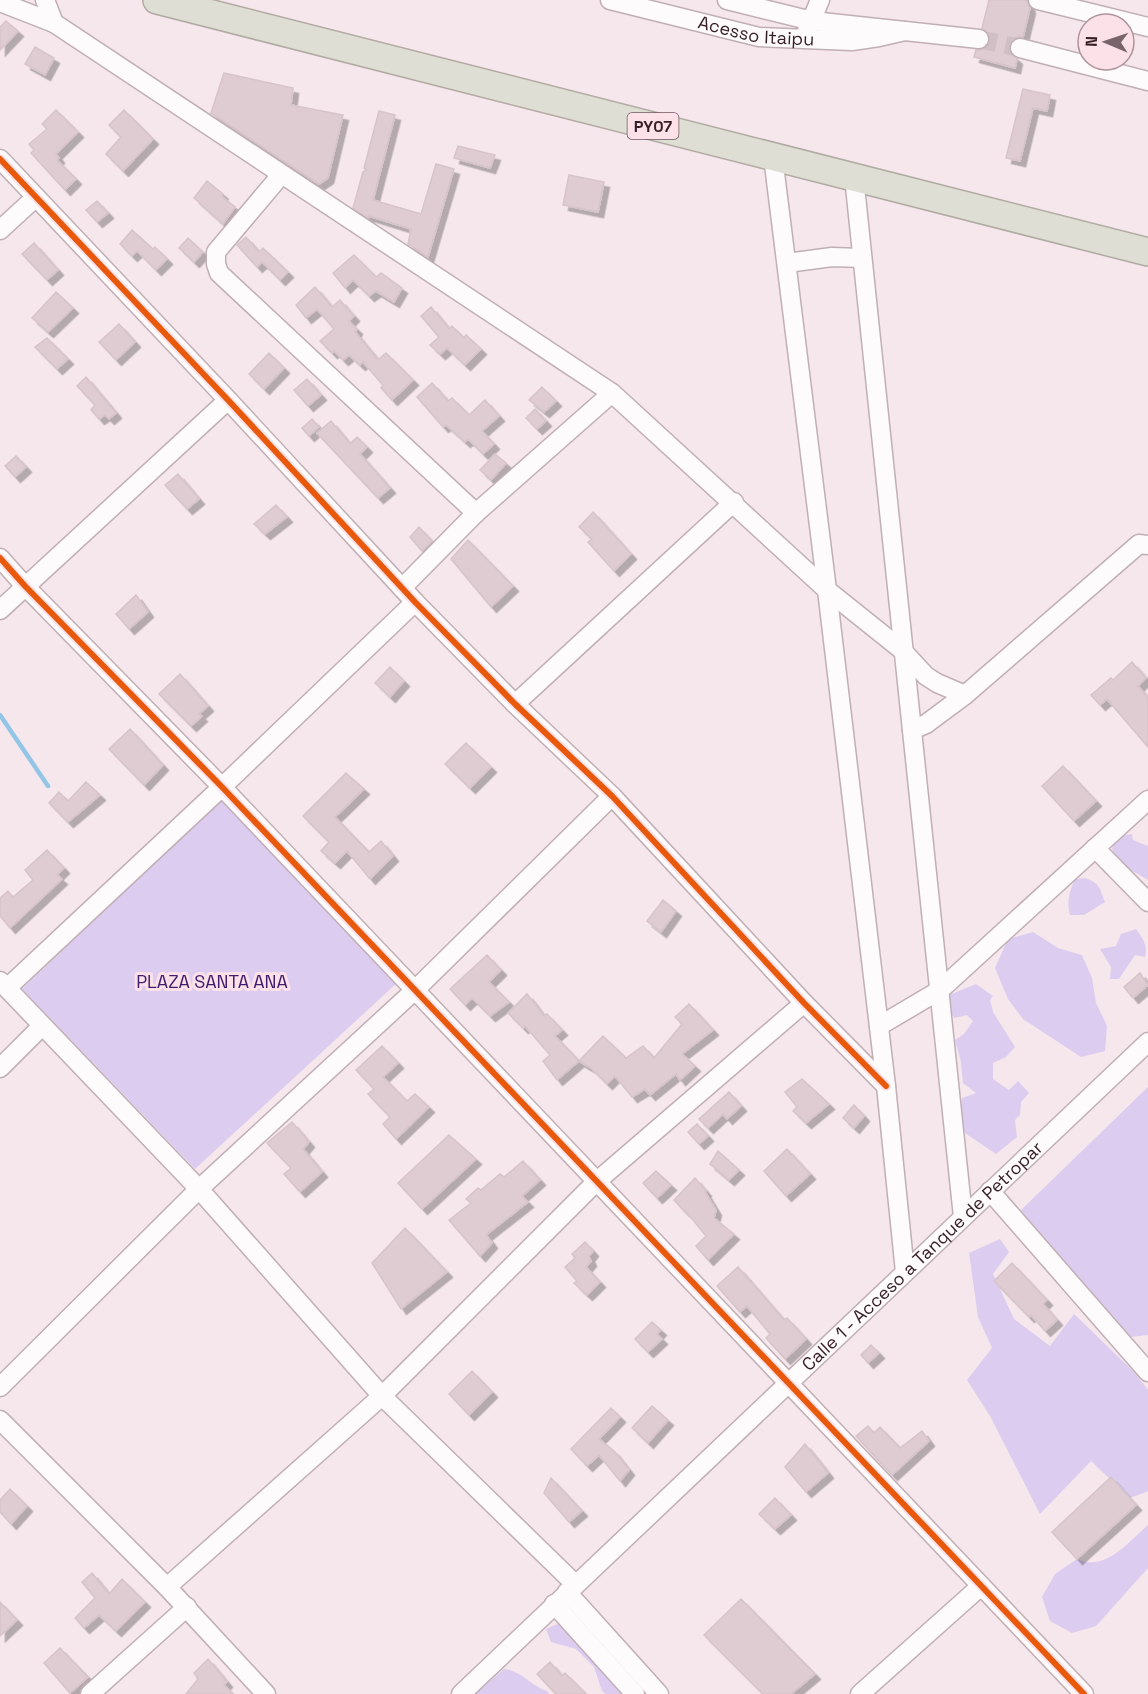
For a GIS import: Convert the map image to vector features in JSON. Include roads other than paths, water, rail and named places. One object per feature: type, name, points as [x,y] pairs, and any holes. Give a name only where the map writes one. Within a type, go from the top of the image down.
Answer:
[{"type":"highway","name":"PY07","points":[[158,0],[1148,252]]},
{"type":"street","points":[[45,0],[54,22]]},
{"type":"street","points":[[727,0],[812,21],[979,39]]},
{"type":"street","points":[[802,40],[820,0]]},
{"type":"street","points":[[1038,0],[1148,27]]},
{"type":"street","name":"Acesso Itaipu","points":[[614,1],[759,37],[852,41],[879,38],[905,30]]},
{"type":"street","points":[[0,2],[54,22],[612,393],[734,502],[827,590],[902,650],[926,676],[950,690],[965,695]]},
{"type":"street","points":[[1020,48],[1148,81]]},
{"type":"street","points":[[773,157],[879,1026],[905,1272]]},
{"type":"street","points":[[0,159],[415,602],[516,704],[612,796],[804,1003],[886,1086]]},
{"type":"street","points":[[281,175],[216,252],[219,273],[476,513]]},
{"type":"street","points":[[854,177],[963,1217]]},
{"type":"street","points":[[0,230],[36,197]]},
{"type":"street","points":[[787,263],[832,257],[862,258]]},
{"type":"street","points":[[402,588],[476,513],[612,393]]},
{"type":"street","points":[[0,610],[228,400]]},
{"type":"street","points":[[516,704],[734,502]]},
{"type":"street","points":[[912,730],[926,724],[965,695],[1139,544],[1148,545]]},
{"type":"street","points":[[0,558],[222,787],[1084,1694]]},
{"type":"street","points":[[415,602],[222,787],[3,984],[199,1190],[382,1396],[659,1694]]},
{"type":"street","points":[[0,1387],[199,1190],[415,990],[612,796]]},
{"type":"street","points":[[879,1026],[940,990],[1148,800]]},
{"type":"street","points":[[1095,848],[1148,902]]},
{"type":"street","points":[[167,1587],[382,1396],[596,1182],[804,1003]]},
{"type":"street","points":[[0,1068],[42,1026]]},
{"type":"street","name":"Calle 1 - Acceso a Tanque de Petropar","points":[[460,1694],[1148,1042]]},
{"type":"street","points":[[990,1191],[1148,1372]]},
{"type":"street","points":[[0,1420],[167,1587],[266,1694]]},
{"type":"street","points":[[860,1694],[981,1586]]},
{"type":"street","points":[[566,1593],[635,1694]]},
{"type":"street","points":[[90,1694],[186,1607]]},
{"type":"waterway","points":[[0,715],[48,786]]},
{"type":"tunnel","points":[[979,39],[1020,48]]},
{"type":"park label","name":"PLAZA SANTA ANA","points":[[212,982]]}]
